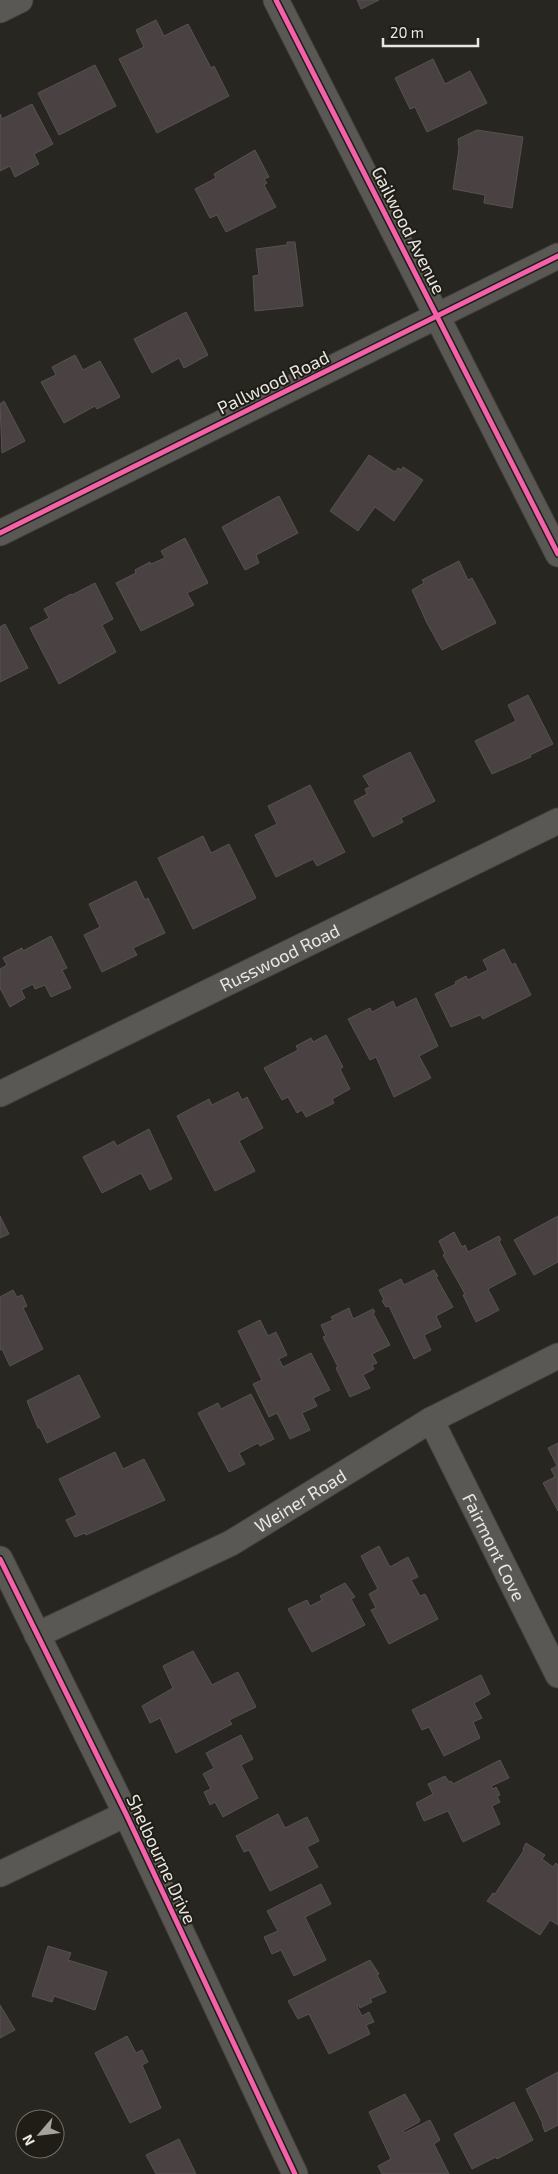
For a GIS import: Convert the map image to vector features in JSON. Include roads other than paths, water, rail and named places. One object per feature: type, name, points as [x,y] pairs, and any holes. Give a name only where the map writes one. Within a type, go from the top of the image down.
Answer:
[{"type":"street","points":[[0,10],[20,0]]},
{"type":"street","name":"Gailwood Avenue","points":[[276,0],[558,554]]},
{"type":"street","name":"Pallwood Road","points":[[0,533],[558,256]]},
{"type":"street","name":"Russwood Road","points":[[0,1094],[558,821]]},
{"type":"street","name":"Weiner Road","points":[[37,1635],[231,1543],[431,1420],[558,1356]]},
{"type":"street","name":"Fairmont Cove","points":[[431,1420],[558,1675]]},
{"type":"street","name":"Shelbourne Drive","points":[[0,1559],[126,1814],[295,2174]]},
{"type":"street","points":[[0,1874],[126,1814]]}]
